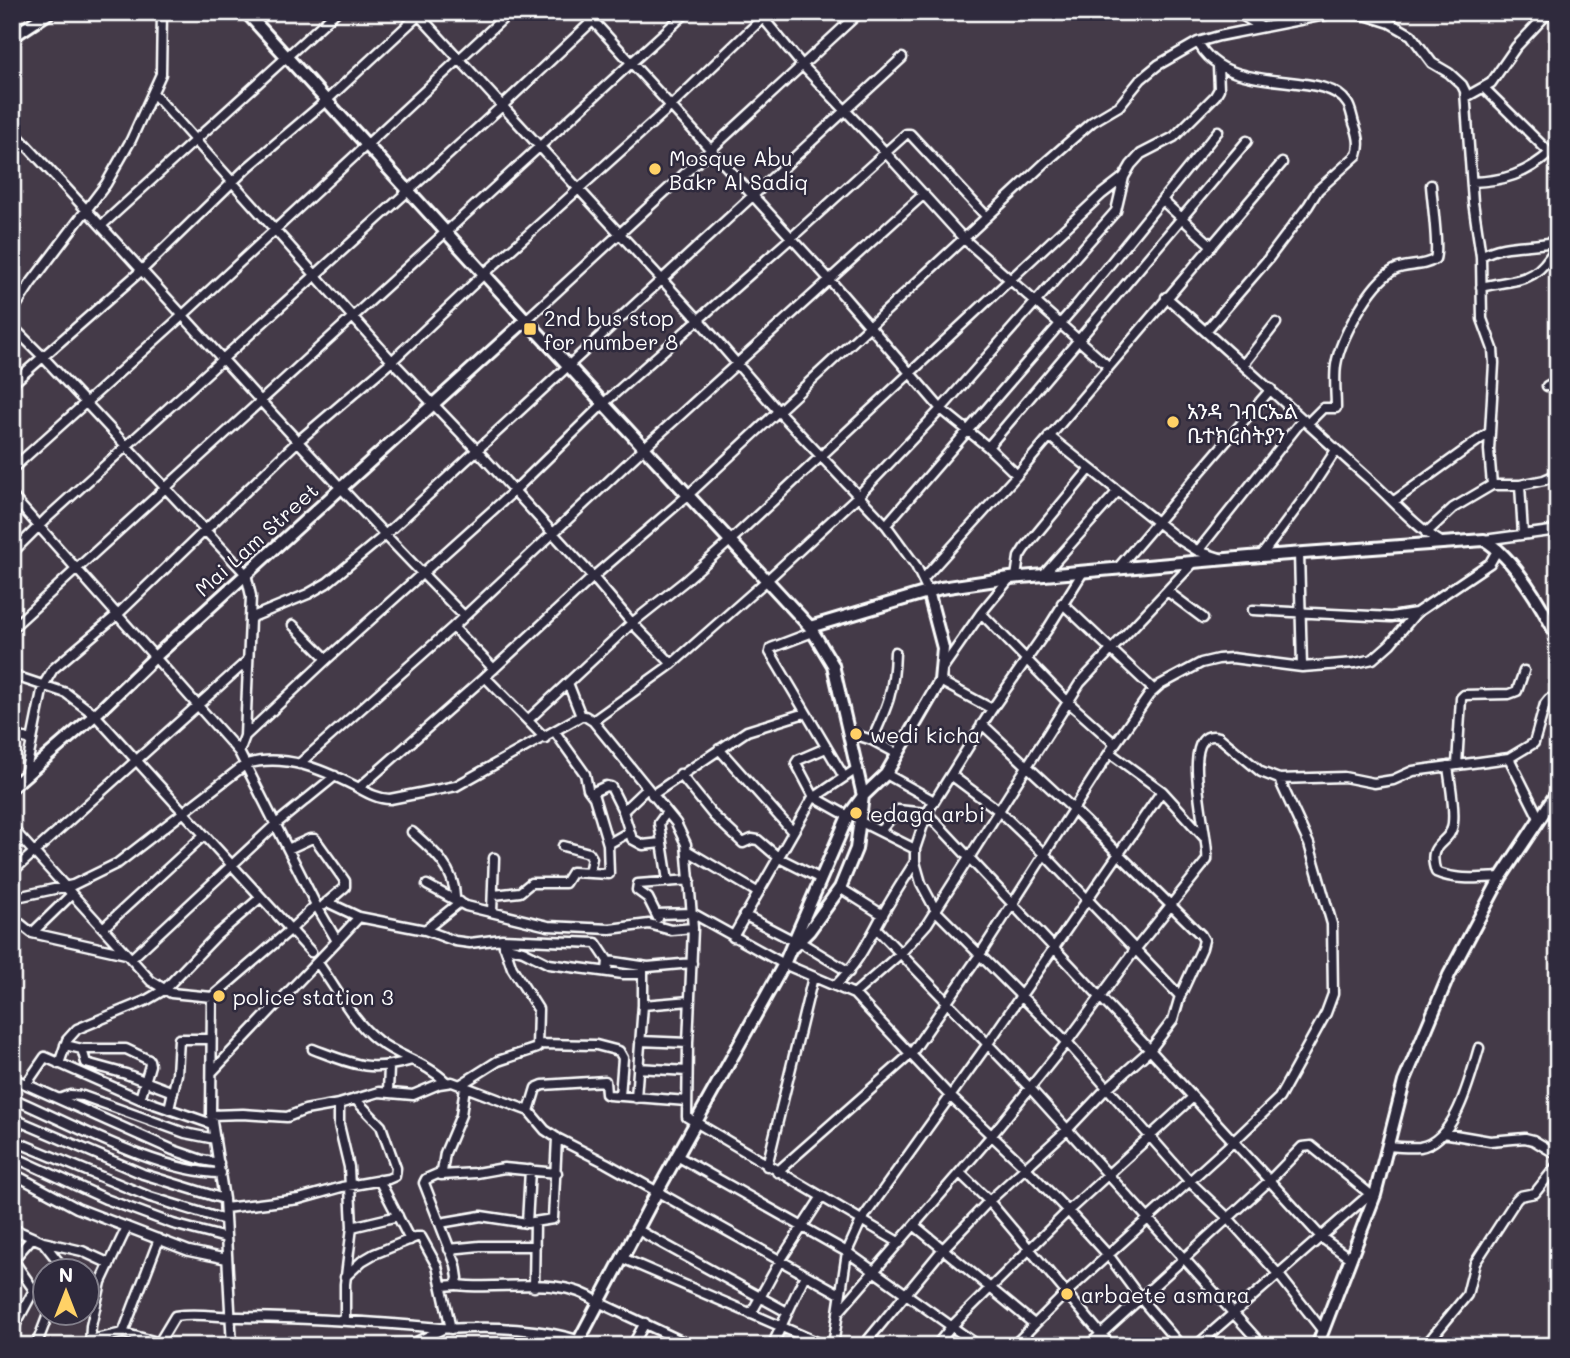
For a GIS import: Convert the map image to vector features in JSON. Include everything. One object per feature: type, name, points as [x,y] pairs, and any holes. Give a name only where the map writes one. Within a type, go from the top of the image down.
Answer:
[{"type":"street","points":[[12,37],[50,12]]},
{"type":"street","points":[[12,312],[123,156],[153,93],[162,67],[162,12]]},
{"type":"street","points":[[246,12],[812,630],[833,664],[863,796],[861,822],[856,849],[839,888],[795,944]]},
{"type":"street","points":[[102,225],[336,12]]},
{"type":"street","points":[[12,469],[275,231],[510,12]]},
{"type":"street","points":[[585,12],[829,279],[942,409],[1017,475]]},
{"type":"street","points":[[12,553],[602,12]]},
{"type":"street","points":[[12,628],[687,12]]},
{"type":"street","points":[[526,320],[860,12]]},
{"type":"street","points":[[1237,12],[1261,27]]},
{"type":"street","points":[[1466,97],[1491,83],[1517,47],[1549,12]]},
{"type":"street","points":[[12,384],[142,270],[232,183],[327,100],[419,13],[699,320],[778,411],[886,525],[924,578],[943,648],[941,675]]},
{"type":"street","points":[[25,775],[43,687],[53,669],[118,614],[297,442],[392,361],[484,274],[671,106],[763,14],[802,65],[964,239],[1108,366]]},
{"type":"street","points":[[359,788],[687,496],[1092,122],[1119,106],[1141,79],[1177,52],[1198,42],[1310,15],[1365,15],[1390,23],[1411,35],[1432,63],[1462,85],[1466,97],[1481,256],[1482,319],[1493,349],[1489,450],[1492,485]]},
{"type":"street","points":[[1198,42],[1204,55],[1218,66],[1254,78],[1298,83],[1337,94],[1347,102],[1358,132],[1360,148],[1357,155],[1313,196],[1268,259],[1206,331]]},
{"type":"street","points":[[250,618],[327,583],[385,535],[902,58]]},
{"type":"street","points":[[528,720],[632,623],[730,541],[1124,177],[1141,154],[1174,137],[1215,96],[1219,89],[1218,66]]},
{"type":"street","points":[[1472,182],[1520,174],[1554,155],[1484,89]]},
{"type":"street","points":[[153,93],[392,361],[476,449],[671,664]]},
{"type":"street","points":[[12,130],[102,225],[297,442],[464,616]]},
{"type":"street","points":[[886,525],[1060,323],[1219,131]]},
{"type":"street","points":[[245,736],[514,491],[604,403],[906,134],[910,134],[987,217]]},
{"type":"street","points":[[988,447],[1247,141]]},
{"type":"street","points":[[924,578],[1017,475],[1282,163]]},
{"type":"street","points":[[593,721],[671,664],[859,495],[942,409],[1116,211],[1124,177]]},
{"type":"street","points":[[854,994],[901,953],[936,911],[1067,701],[1197,556],[1305,421],[1323,408],[1336,408],[1336,363],[1353,319],[1388,274],[1396,269],[1419,266],[1435,259],[1437,246],[1432,185]]},
{"type":"street","points":[[299,764],[453,627],[645,447],[924,194]]},
{"type":"street","points":[[1163,201],[1212,246]]},
{"type":"street","points":[[1481,256],[1511,245],[1537,246],[1558,242]]},
{"type":"street","points":[[1481,287],[1532,276],[1550,258],[1558,242]]},
{"type":"street","points":[[1166,297],[1244,363],[1426,533],[1441,542]]},
{"type":"street","name":"Mai Lam Street","points":[[12,787],[95,715],[156,656],[526,320]]},
{"type":"street","points":[[1244,363],[1276,323]]},
{"type":"street","points":[[12,326],[246,574],[250,584],[250,618],[245,736],[239,752]]},
{"type":"street","points":[[1547,386],[1558,380]]},
{"type":"street","points":[[1117,569],[1271,389]]},
{"type":"street","points":[[1394,502],[1490,432]]},
{"type":"street","points":[[1049,436],[1197,556]]},
{"type":"street","points":[[1261,556],[1336,450]]},
{"type":"street","points":[[578,1343],[657,1192],[795,944],[848,816],[863,796],[886,774],[941,675],[981,613],[1013,578],[1020,557],[1030,541],[1090,469]]},
{"type":"street","points":[[1426,533],[1453,508],[1492,485],[1520,485],[1558,474]]},
{"type":"street","points":[[1520,485],[1524,534]]},
{"type":"street","points":[[1043,575],[1118,491]]},
{"type":"street","points":[[12,496],[239,752],[317,907],[337,941]]},
{"type":"street","points":[[844,777],[770,650],[812,630],[928,591],[1013,578],[1117,569],[1197,556],[1223,559],[1484,540],[1558,530]]},
{"type":"street","points":[[1484,540],[1497,549],[1530,590],[1558,638]]},
{"type":"street","points":[[777,1172],[911,1054],[981,953],[1072,808],[1154,690],[1187,669],[1218,659],[1232,658],[1302,667],[1373,659],[1390,645],[1416,614],[1490,563],[1497,549]]},
{"type":"street","points":[[1300,553],[1302,667]]},
{"type":"street","points":[[1083,572],[1056,617],[982,724],[927,813],[915,849],[915,862],[921,883],[936,911],[981,953],[1067,1042],[1190,1182],[1228,1218],[1279,1275],[1323,1331]]},
{"type":"street","points":[[1167,591],[1203,618]]},
{"type":"street","points":[[1062,603],[1154,690]]},
{"type":"street","points":[[1253,610],[1391,617],[1416,614]]},
{"type":"street","points":[[981,613],[1026,661],[1115,744]]},
{"type":"street","points":[[293,625],[327,659]]},
{"type":"street","points":[[453,627],[494,669]]},
{"type":"street","points":[[872,740],[892,690],[895,652]]},
{"type":"street","points":[[12,872],[247,661]]},
{"type":"street","points":[[1501,877],[1445,876],[1436,872],[1432,859],[1434,849],[1451,832],[1453,822],[1452,765],[1461,698],[1464,695],[1509,694],[1517,691],[1524,671]]},
{"type":"street","points":[[12,675],[66,693],[95,715],[310,952]]},
{"type":"street","points":[[941,675],[992,709]]},
{"type":"street","points":[[485,677],[545,738]]},
{"type":"street","points":[[568,682],[581,716]]},
{"type":"street","points":[[838,1313],[992,1135],[1207,860],[1209,855],[1204,838],[1198,779],[1200,741],[1205,736],[1211,734],[1219,737],[1261,772],[1279,779],[1337,776],[1374,783],[1392,780],[1413,771],[1509,758],[1534,743],[1545,704],[1549,699],[1558,701]]},
{"type":"street","points":[[623,811],[649,791],[747,731],[805,713]]},
{"type":"street","points":[[12,898],[63,887],[90,878],[118,863],[246,764],[271,760],[299,764],[335,776],[386,799],[447,789],[581,716],[586,716],[593,721],[667,812],[681,831],[688,851],[693,928],[687,1117],[900,1243]]},
{"type":"street","points":[[863,1346],[943,1249],[989,1201],[1150,1050],[1173,1020],[1180,996],[1204,940],[1072,808],[982,724]]},
{"type":"street","points":[[494,895],[520,892],[531,883],[565,883],[572,872],[609,874],[608,844],[583,771],[555,732]]},
{"type":"street","points":[[850,733],[872,740],[898,754]]},
{"type":"street","points":[[12,735],[32,740]]},
{"type":"street","points":[[826,748],[796,761],[814,797],[848,816]]},
{"type":"street","points":[[719,749],[793,832]]},
{"type":"street","points":[[1110,753],[1162,791],[1204,838]]},
{"type":"street","points":[[1509,758],[1539,818]]},
{"type":"street","points":[[733,937],[814,797],[858,768]]},
{"type":"street","points":[[680,774],[732,834],[745,843],[752,839],[758,840],[779,858],[821,879]]},
{"type":"street","points":[[886,774],[934,801]]},
{"type":"street","points":[[951,775],[998,810],[1043,853],[1180,996]]},
{"type":"street","points":[[129,957],[276,824],[335,776]]},
{"type":"street","points":[[1013,1346],[1066,1293],[1279,1098],[1326,1013],[1333,994],[1332,924],[1309,844],[1279,779]]},
{"type":"street","points":[[590,793],[609,786],[623,811],[632,839],[640,844],[661,843]]},
{"type":"street","points":[[833,1346],[847,1252],[861,1221],[1022,995],[1162,791]]},
{"type":"street","points":[[1317,1346],[1373,1195],[1404,1082],[1429,1023],[1450,975],[1501,877],[1558,791]]},
{"type":"street","points":[[880,831],[898,810],[927,813],[1322,1238],[1351,1259]]},
{"type":"street","points":[[667,812],[659,823],[668,881]]},
{"type":"street","points":[[861,822],[915,849]]},
{"type":"street","points":[[12,828],[151,981],[171,993],[212,998]]},
{"type":"street","points":[[412,832],[448,870],[457,901]]},
{"type":"street","points":[[608,844],[629,832]]},
{"type":"street","points":[[103,928],[203,836]]},
{"type":"street","points":[[232,1346],[224,1204],[211,1120],[212,998],[346,884],[315,839],[288,849]]},
{"type":"street","points":[[563,846],[589,853],[592,858],[589,873]]},
{"type":"street","points":[[688,851],[757,892]]},
{"type":"street","points":[[492,912],[494,858]]},
{"type":"street","points":[[835,986],[849,972],[870,942],[915,862]]},
{"type":"street","points":[[659,926],[657,914],[648,898],[638,892],[637,886],[640,883],[690,880]]},
{"type":"street","points":[[427,885],[457,901],[548,926],[610,929],[649,924],[671,930],[693,928]]},
{"type":"street","points":[[839,888],[883,915]]},
{"type":"street","points":[[32,933],[71,895]]},
{"type":"street","points":[[59,1064],[70,1034],[164,990],[210,942],[260,898]]},
{"type":"street","points":[[425,930],[457,901]]},
{"type":"street","points":[[327,902],[359,917],[425,930],[461,942],[596,943],[608,966]]},
{"type":"street","points":[[657,914],[692,913],[784,964],[854,994],[950,1096],[1068,1211],[1109,1256],[1181,1346]]},
{"type":"street","points":[[744,915],[849,972]]},
{"type":"street","points":[[12,917],[32,933],[129,957]]},
{"type":"street","points":[[212,1072],[359,917]]},
{"type":"street","points":[[547,941],[548,926]]},
{"type":"street","points":[[876,928],[1068,1129],[1263,1346]]},
{"type":"street","points":[[503,942],[549,964],[608,966],[623,975],[692,963]]},
{"type":"street","points":[[463,1086],[498,1061],[534,1051],[538,1044],[538,1009],[517,978],[503,942]]},
{"type":"street","points":[[317,962],[369,1033],[395,1052],[437,1072],[446,1082]]},
{"type":"street","points":[[636,1098],[643,970]]},
{"type":"street","points":[[767,1166],[813,977]]},
{"type":"street","points":[[643,1005],[690,1001]]},
{"type":"street","points":[[169,1109],[177,1074],[179,1039],[211,1039]]},
{"type":"street","points":[[640,1041],[688,1043]]},
{"type":"street","points":[[538,1044],[565,1043],[610,1047],[622,1054],[620,1096]]},
{"type":"street","points":[[65,1045],[82,1049],[119,1048],[140,1055],[151,1063],[140,1099]]},
{"type":"street","points":[[1387,1146],[1421,1147],[1443,1133],[1453,1119],[1479,1048]]},
{"type":"street","points":[[82,1049],[86,1063],[145,1080],[173,1092]]},
{"type":"street","points":[[313,1049],[356,1064],[389,1067],[412,1060]]},
{"type":"street","points":[[27,1083],[43,1058],[47,1057],[140,1099],[211,1120],[243,1114],[287,1117],[305,1110],[388,1091],[413,1095],[446,1082],[463,1086],[528,1111],[545,1130],[557,1138],[840,1294]]},
{"type":"street","points":[[388,1091],[389,1067]]},
{"type":"street","points":[[623,1070],[687,1071]]},
{"type":"street","points":[[12,1078],[173,1150],[219,1163]]},
{"type":"street","points":[[528,1111],[536,1088],[543,1085],[605,1081],[606,1094],[687,1101]]},
{"type":"street","points":[[102,1101],[109,1086]]},
{"type":"street","points":[[440,1175],[444,1170],[445,1153],[461,1115],[463,1086]]},
{"type":"street","points":[[59,1099],[75,1095],[102,1101],[185,1133],[215,1139]]},
{"type":"street","points":[[12,1098],[155,1160],[196,1172],[221,1173]]},
{"type":"street","points":[[936,1346],[951,1327],[1068,1211],[1192,1098]]},
{"type":"street","points":[[12,1118],[142,1174],[224,1204],[299,1199],[395,1176],[396,1168],[381,1126],[355,1099]]},
{"type":"street","points":[[339,1104],[339,1125],[348,1159],[352,1227],[345,1277],[345,1320]]},
{"type":"street","points":[[68,1122],[76,1107]]},
{"type":"street","points":[[1443,1133],[1490,1141],[1525,1138],[1558,1155]]},
{"type":"street","points":[[440,1223],[481,1216],[531,1222],[549,1221],[554,1215],[557,1138]]},
{"type":"street","points":[[12,1140],[150,1197],[225,1220]]},
{"type":"street","points":[[1087,1346],[1270,1180],[1302,1147],[1311,1146],[1373,1195]]},
{"type":"street","points":[[12,1156],[173,1224],[226,1238]]},
{"type":"street","points":[[677,1156],[876,1270],[979,1346]]},
{"type":"street","points":[[1425,1346],[1466,1295],[1475,1263],[1516,1200],[1520,1196],[1535,1193],[1558,1164]]},
{"type":"street","points":[[457,1285],[456,1265],[424,1186],[426,1180],[440,1175],[504,1168],[557,1173]]},
{"type":"street","points":[[530,1170],[531,1222],[535,1246],[534,1287]]},
{"type":"street","points":[[12,1173],[77,1208],[205,1256],[227,1259]]},
{"type":"street","points":[[960,1173],[989,1201],[1111,1346]]},
{"type":"street","points":[[379,1180],[410,1240]]},
{"type":"street","points":[[1196,1346],[1373,1195]]},
{"type":"street","points":[[751,1314],[780,1261],[821,1198]]},
{"type":"street","points":[[352,1227],[398,1216]]},
{"type":"street","points":[[102,1279],[127,1227]]},
{"type":"street","points":[[915,1227],[1034,1324]]},
{"type":"street","points":[[638,1230],[787,1312]]},
{"type":"street","points":[[12,1232],[18,1231],[43,1242],[73,1248],[108,1263]]},
{"type":"street","points":[[345,1277],[374,1254],[421,1237],[433,1258],[442,1286],[447,1329]]},
{"type":"street","points":[[32,1238],[13,1260],[32,1287]]},
{"type":"street","points":[[123,1333],[159,1239]]},
{"type":"street","points":[[43,1242],[54,1256]]},
{"type":"street","points":[[449,1249],[535,1246]]},
{"type":"street","points":[[622,1258],[826,1346]]},
{"type":"street","points":[[772,1346],[805,1275]]},
{"type":"street","points":[[442,1286],[534,1287],[587,1293],[598,1302],[645,1323],[679,1343],[692,1346]]},
{"type":"street","points":[[12,1331],[32,1294]]},
{"type":"street","points":[[94,1342],[123,1333],[157,1344],[175,1316],[201,1314],[345,1320],[447,1329],[474,1327],[531,1332],[592,1346]]},
{"type":"street","points":[[632,1346],[645,1323]]},
{"type":"street","points":[[36,1346],[44,1326]]},
{"type":"street","points":[[408,1346],[447,1329]]},
{"type":"place","name":"Mosque Abu Bakr Al Sadiq","points":[[655,169]]},
{"type":"place","name":"2nd bus stop for number 8","points":[[530,329]]},
{"type":"place","name":"አንዳ ገብርኤል ቤተክርስትያን","points":[[1173,422]]},
{"type":"place","name":"wedi kicha","points":[[856,734]]},
{"type":"place","name":"edaga arbi","points":[[856,813]]},
{"type":"place","name":"police station 3","points":[[219,996]]},
{"type":"place","name":"arbaete asmara","points":[[1067,1294]]}]
